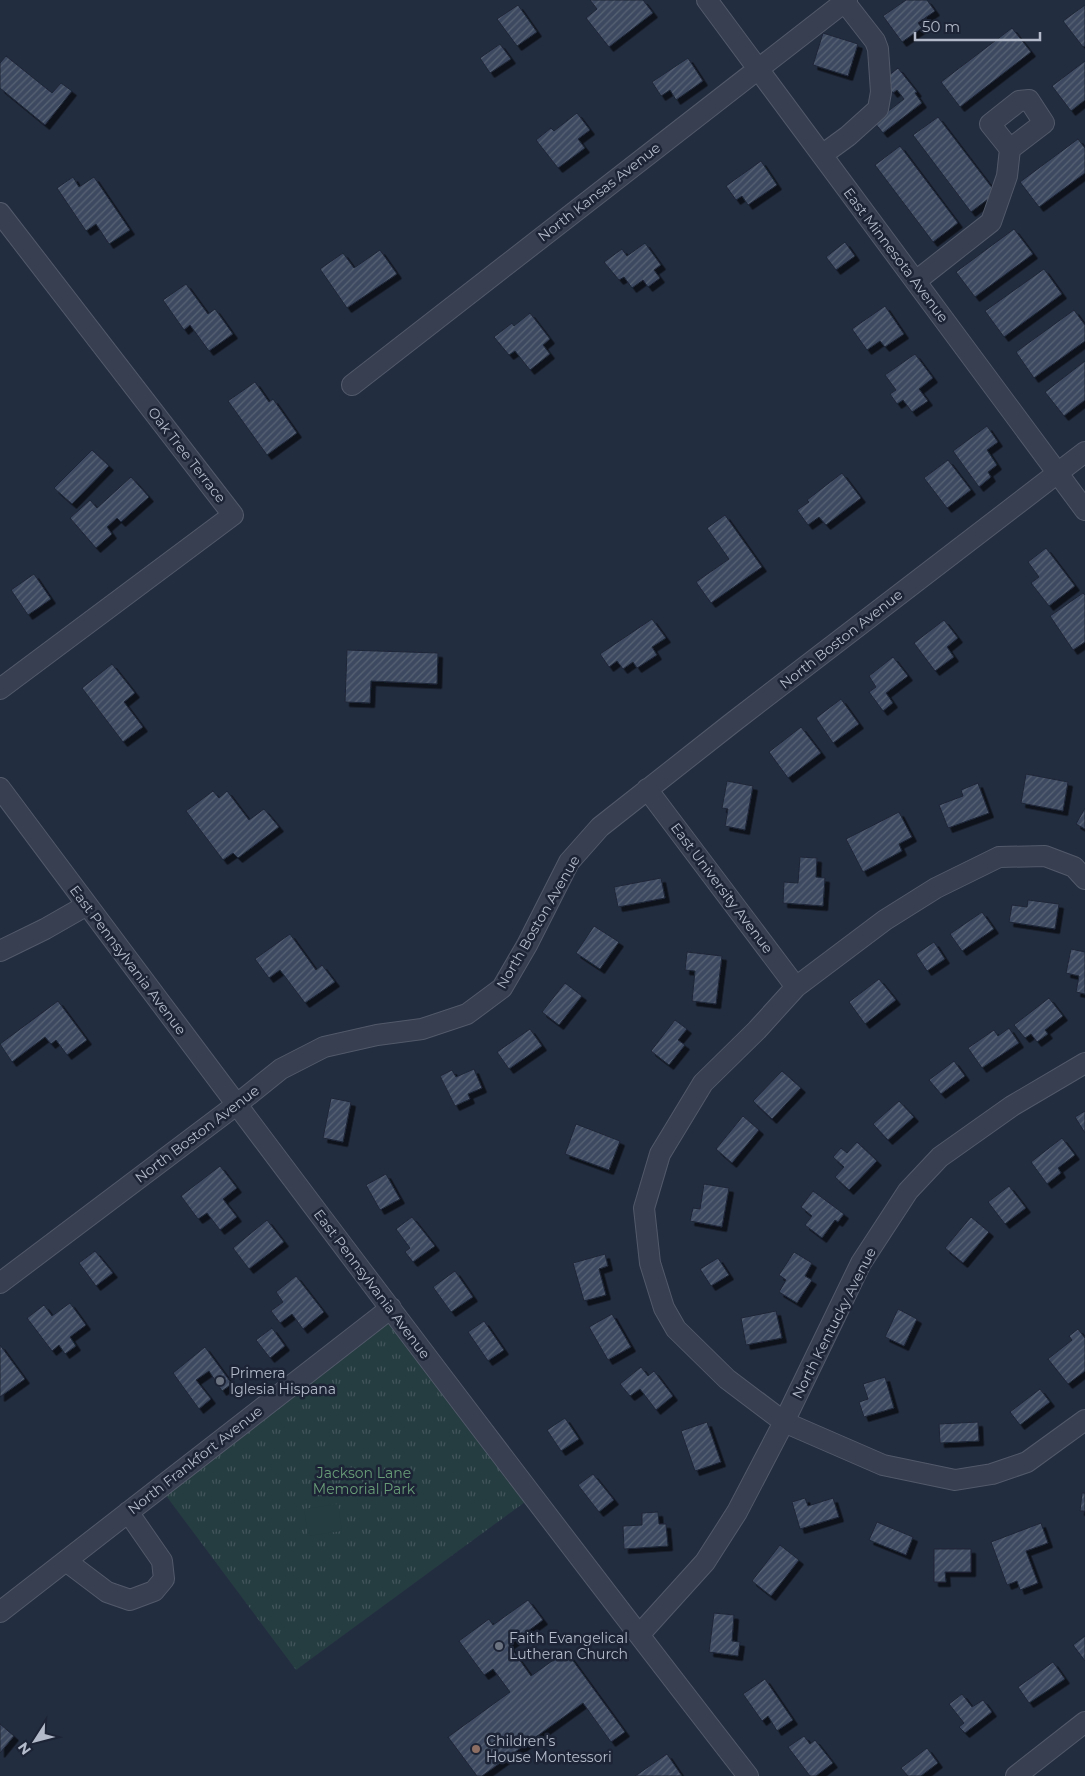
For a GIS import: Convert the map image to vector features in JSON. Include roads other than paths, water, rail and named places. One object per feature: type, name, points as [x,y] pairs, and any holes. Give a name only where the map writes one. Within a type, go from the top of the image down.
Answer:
[{"type":"street","name":"East Minnesota Avenue","points":[[707,0],[1085,510]]},
{"type":"street","name":"North Kansas Avenue","points":[[352,385],[845,1]]},
{"type":"street","points":[[822,155],[848,136],[878,109],[880,92],[878,49],[845,1]]},
{"type":"street","points":[[916,281],[992,222],[1008,176],[1010,149]]},
{"type":"street","name":"Oak Tree Terrace","points":[[0,213],[233,515],[0,689]]},
{"type":"street","name":"North Boston Avenue","points":[[0,1283],[281,1069],[324,1047],[377,1035],[422,1029],[467,1014],[502,988],[527,945],[569,862],[600,827],[1085,452]]},
{"type":"street","name":"East Pennsylvania Avenue","points":[[0,788],[236,1105],[638,1635],[748,1776]]},
{"type":"street","name":"East University Avenue","points":[[647,789],[796,987]]},
{"type":"street","points":[[1085,879],[1074,867],[1045,856],[999,857],[936,888],[885,920],[796,987],[757,1030],[703,1083],[660,1154],[644,1208],[650,1264],[664,1308],[676,1329],[727,1379],[784,1422],[883,1466],[955,1480],[992,1474],[1027,1462],[1085,1420]]},
{"type":"street","points":[[0,951],[45,929],[87,905]]},
{"type":"street","name":"North Kentucky Avenue","points":[[638,1635],[706,1562],[736,1512],[784,1422],[861,1263],[908,1191],[940,1156],[1012,1106],[1085,1063]]},
{"type":"street","name":"North Frankfort Avenue","points":[[0,1612],[391,1308]]},
{"type":"street","points":[[66,1561],[107,1592],[130,1600],[154,1591],[164,1579],[162,1561],[128,1512]]},
{"type":"street","points":[[1016,1776],[1085,1722]]},
{"type":"place","name":"Primera Iglesia Hispana","points":[[220,1381]]},
{"type":"place","name":"Faith Evangelical Lutheran Church","points":[[499,1646]]},
{"type":"place","name":"Children's House Montessori","points":[[476,1749]]},
{"type":"park label","name":"Jackson Lane Memorial Park","points":[[364,1482]]}]
